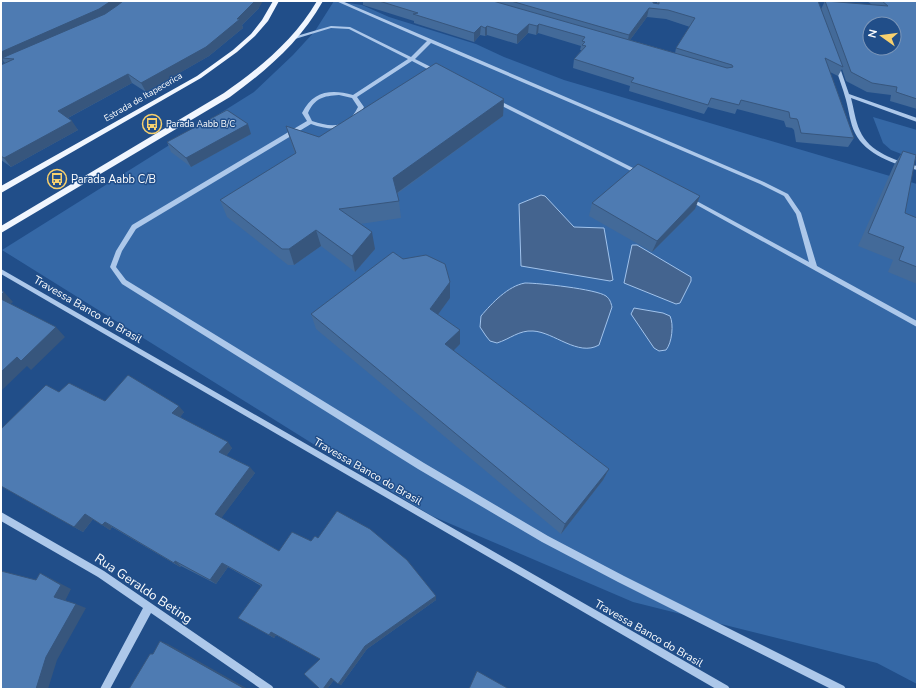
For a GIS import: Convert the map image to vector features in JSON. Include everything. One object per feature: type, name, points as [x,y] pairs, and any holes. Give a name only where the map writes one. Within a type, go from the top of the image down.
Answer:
[{"type":"main road","name":"Estrada de Itapecerica","points":[[1,190],[199,77],[235,51],[253,35],[265,21],[276,1]]},
{"type":"main road","points":[[1,230],[227,95],[261,71],[302,30],[320,1]]},
{"type":"street","points":[[338,1],[762,183],[786,195],[799,214],[814,267]]},
{"type":"street","points":[[295,38],[331,27],[350,28],[440,73]]},
{"type":"street","points":[[354,97],[412,59],[430,41]]},
{"type":"street","points":[[835,60],[848,95],[853,121],[862,138],[874,149],[892,161],[917,168]]},
{"type":"street","points":[[339,93],[354,97],[361,107],[357,118],[343,126],[325,128],[310,122],[304,113],[309,102],[322,95],[339,93]]},
{"type":"street","points":[[848,95],[917,120]]},
{"type":"street","points":[[489,98],[642,175]]},
{"type":"street","points":[[310,122],[134,227],[119,251],[114,267],[124,282],[421,466],[545,539],[621,579],[842,689]]},
{"type":"street","points":[[684,196],[917,324]]},
{"type":"street","name":"Travessa Banco do Brasil","points":[[1,271],[725,689]]},
{"type":"street","name":"Rua Geraldo Beting","points":[[1,516],[101,574],[269,689]]},
{"type":"street","points":[[105,689],[149,607]]},
{"type":"shaded area","points":[[334,1],[362,5],[389,17],[476,44],[504,57],[564,80],[917,184],[917,684],[877,663],[633,602],[432,516],[318,447],[2,250],[254,92],[293,55],[315,31]]},
{"type":"shaded area","points":[[873,117],[917,130],[917,160],[891,150],[883,143]]},
{"type":"shaded area","points":[[541,195],[545,196],[574,227],[604,228],[613,280],[610,281],[521,266],[519,204]]},
{"type":"shaded area","points":[[632,245],[637,245],[691,277],[691,281],[680,303],[676,304],[624,283]]},
{"type":"shaded area","points":[[525,283],[580,289],[600,293],[606,296],[612,307],[599,345],[591,348],[583,348],[566,343],[541,332],[533,331],[519,333],[497,343],[490,341],[480,327],[481,316],[507,291]]},
{"type":"shaded area","points":[[634,308],[663,313],[670,316],[672,333],[670,343],[666,350],[659,351],[654,348],[631,314]]},
{"type":"building","points":[[1,1],[111,1],[99,9],[1,52]]},
{"type":"building","points":[[123,1],[255,1],[237,19],[240,19],[206,47],[141,83],[128,74],[58,111],[72,121],[4,158],[1,156],[1,65],[14,59],[2,58],[105,14]]},
{"type":"building","points":[[379,1],[493,1],[727,68],[733,67],[732,65],[676,48],[695,18],[668,10],[649,8],[629,35],[511,1],[653,1],[653,3],[659,4],[659,1],[818,1],[843,67],[825,58],[854,138],[801,133],[797,119],[790,118],[789,112],[741,100],[739,105],[711,98],[708,105],[631,82],[634,78],[574,59],[586,46],[582,45],[585,42],[582,41],[585,37],[539,24],[537,26],[529,24],[517,35],[487,26],[485,28],[481,26],[474,33],[413,14],[418,13]]},
{"type":"building","points":[[825,1],[888,6],[882,1],[917,1],[917,99],[896,92],[897,87],[872,83],[851,72]]},
{"type":"building","points":[[436,63],[504,99],[393,178],[399,201],[339,209],[372,232],[352,256],[316,230],[289,249],[282,249],[220,200],[296,153],[286,126],[319,137]]},
{"type":"building","points":[[227,110],[248,124],[186,158],[167,142]]},
{"type":"building","points":[[903,151],[916,155],[905,213],[917,218],[917,267],[899,260],[904,247],[868,233]]},
{"type":"building","points":[[638,164],[700,196],[657,241],[592,203]]},
{"type":"building","points":[[393,252],[403,259],[426,255],[445,264],[450,282],[430,309],[460,330],[445,344],[609,469],[565,524],[311,314]]},
{"type":"building","points":[[1,299],[56,327],[21,361],[17,357],[1,372]]},
{"type":"building","points":[[128,375],[179,406],[172,413],[228,442],[219,452],[250,467],[215,514],[279,551],[292,532],[311,541],[315,536],[318,538],[337,511],[370,529],[407,560],[436,596],[365,646],[338,684],[331,678],[323,689],[320,689],[304,674],[320,659],[271,632],[269,635],[238,618],[262,585],[222,563],[210,580],[175,561],[174,563],[105,522],[102,525],[85,514],[74,527],[1,486],[1,429],[46,385],[59,392],[69,383],[105,401]]},
{"type":"building","points":[[1,571],[36,580],[40,573],[61,585],[54,597],[76,604],[46,657],[36,689],[1,689]]},
{"type":"building","points":[[160,641],[245,689],[129,689],[150,654],[153,654]]},
{"type":"building","points":[[477,671],[509,689],[469,689]]},
{"type":"place","name":"Parada Aabb B/C","points":[[152,124]]},
{"type":"place","name":"Parada Aabb C/B","points":[[57,179]]}]
